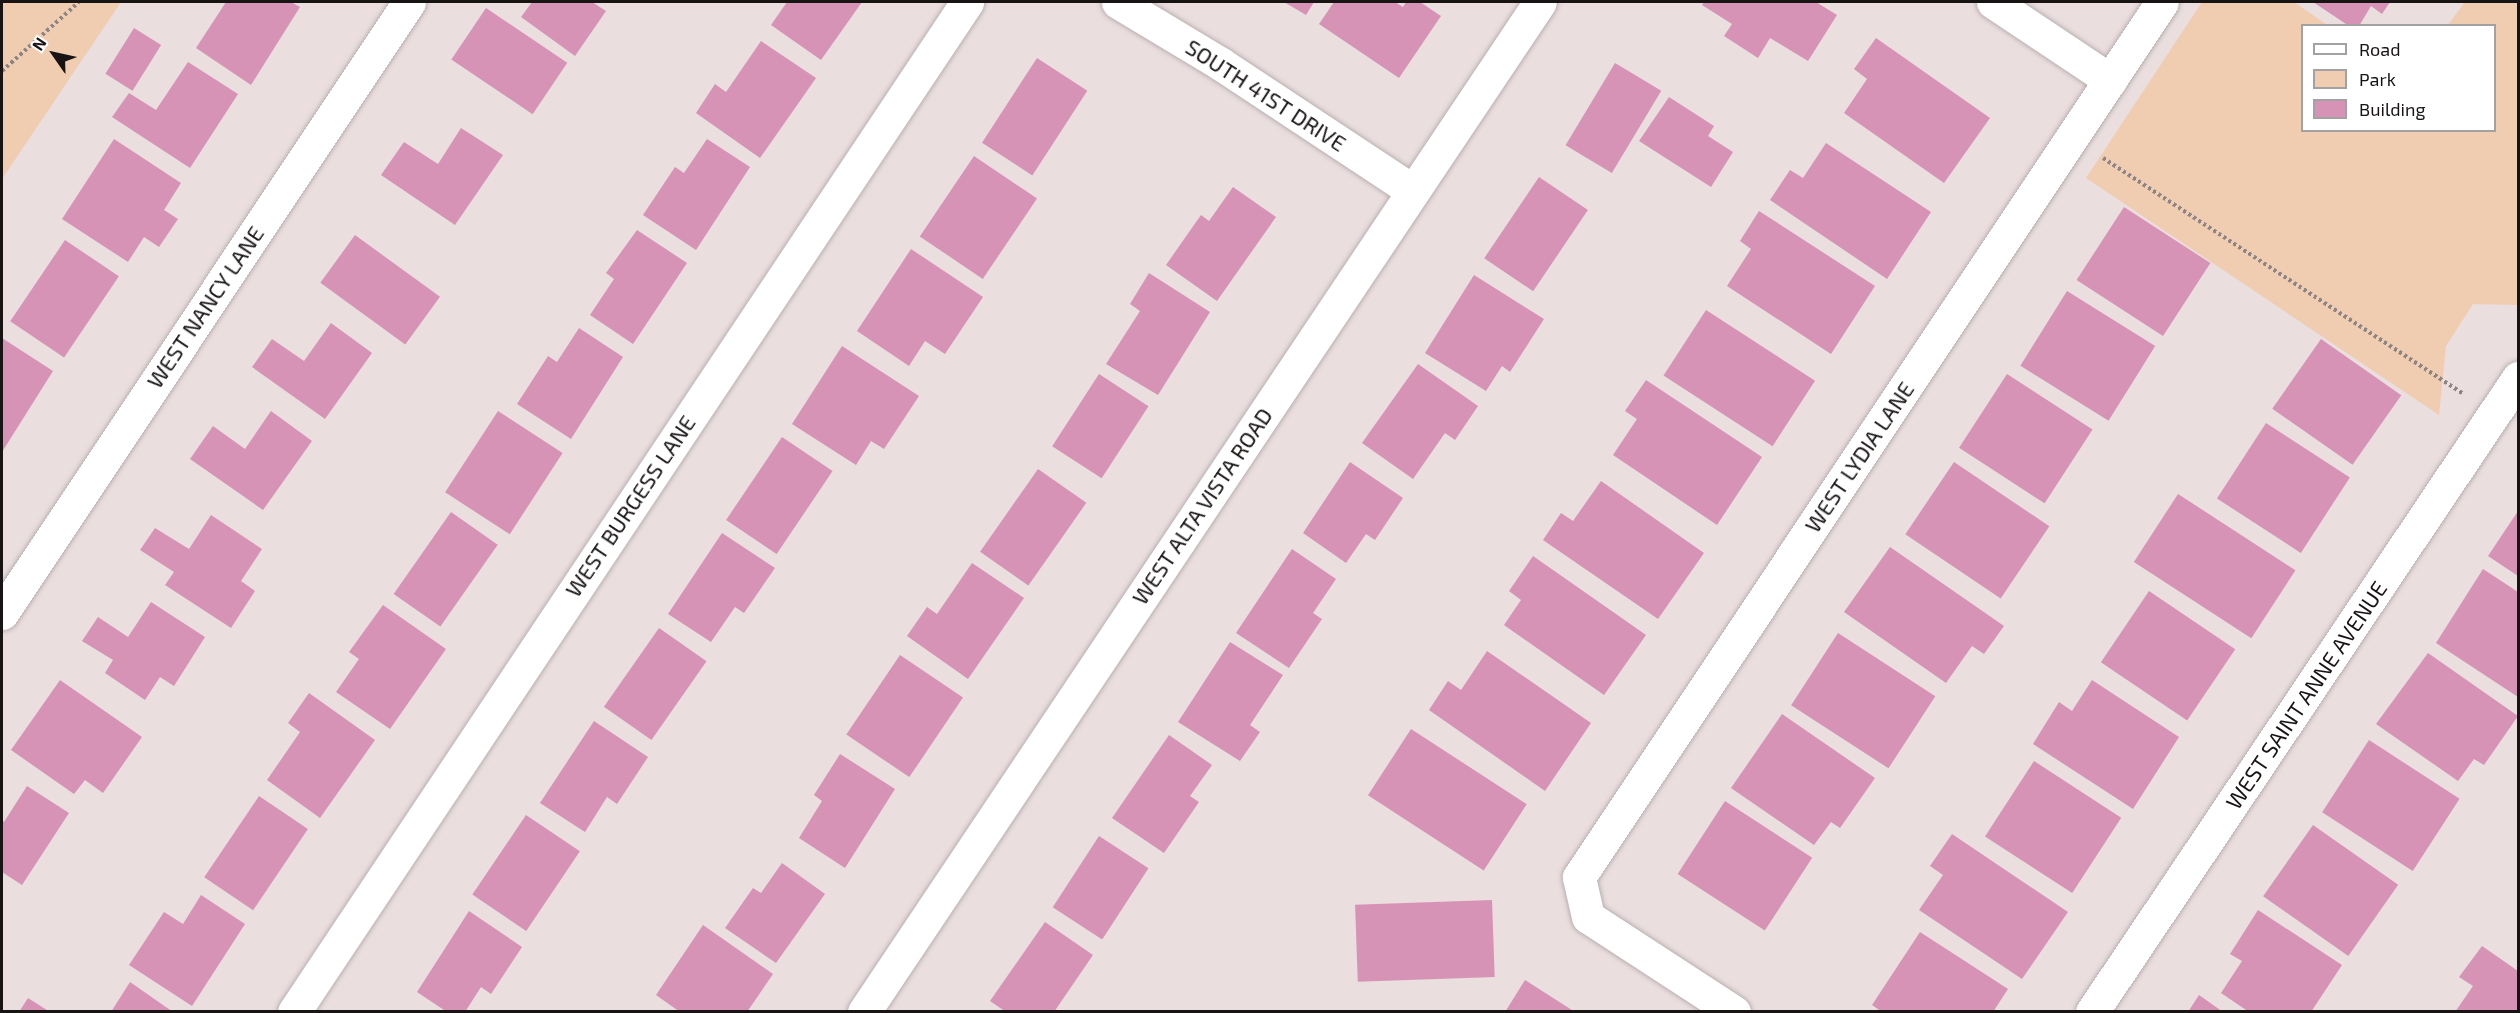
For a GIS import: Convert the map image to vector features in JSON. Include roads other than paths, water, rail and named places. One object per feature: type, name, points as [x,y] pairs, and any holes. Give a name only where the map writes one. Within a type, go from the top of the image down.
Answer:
[{"type":"street","name":"WEST NANCY LANE","points":[[2,613],[409,2]]},
{"type":"street","name":"WEST BURGESS LANE","points":[[294,1011],[967,2]]},
{"type":"street","name":"SOUTH 41ST DRIVE","points":[[1118,2],[1221,64],[1413,191]]},
{"type":"street","name":"WEST ALTA VISTA ROAD","points":[[864,1011],[1540,2]]},
{"type":"street","points":[[1993,2],[2110,80]]},
{"type":"street","name":"WEST LYDIA LANE","points":[[1734,1011],[1588,917],[1579,877],[2162,2]]},
{"type":"street","name":"WEST SAINT ANNE AVENUE","points":[[2092,1011],[2518,378]]}]
